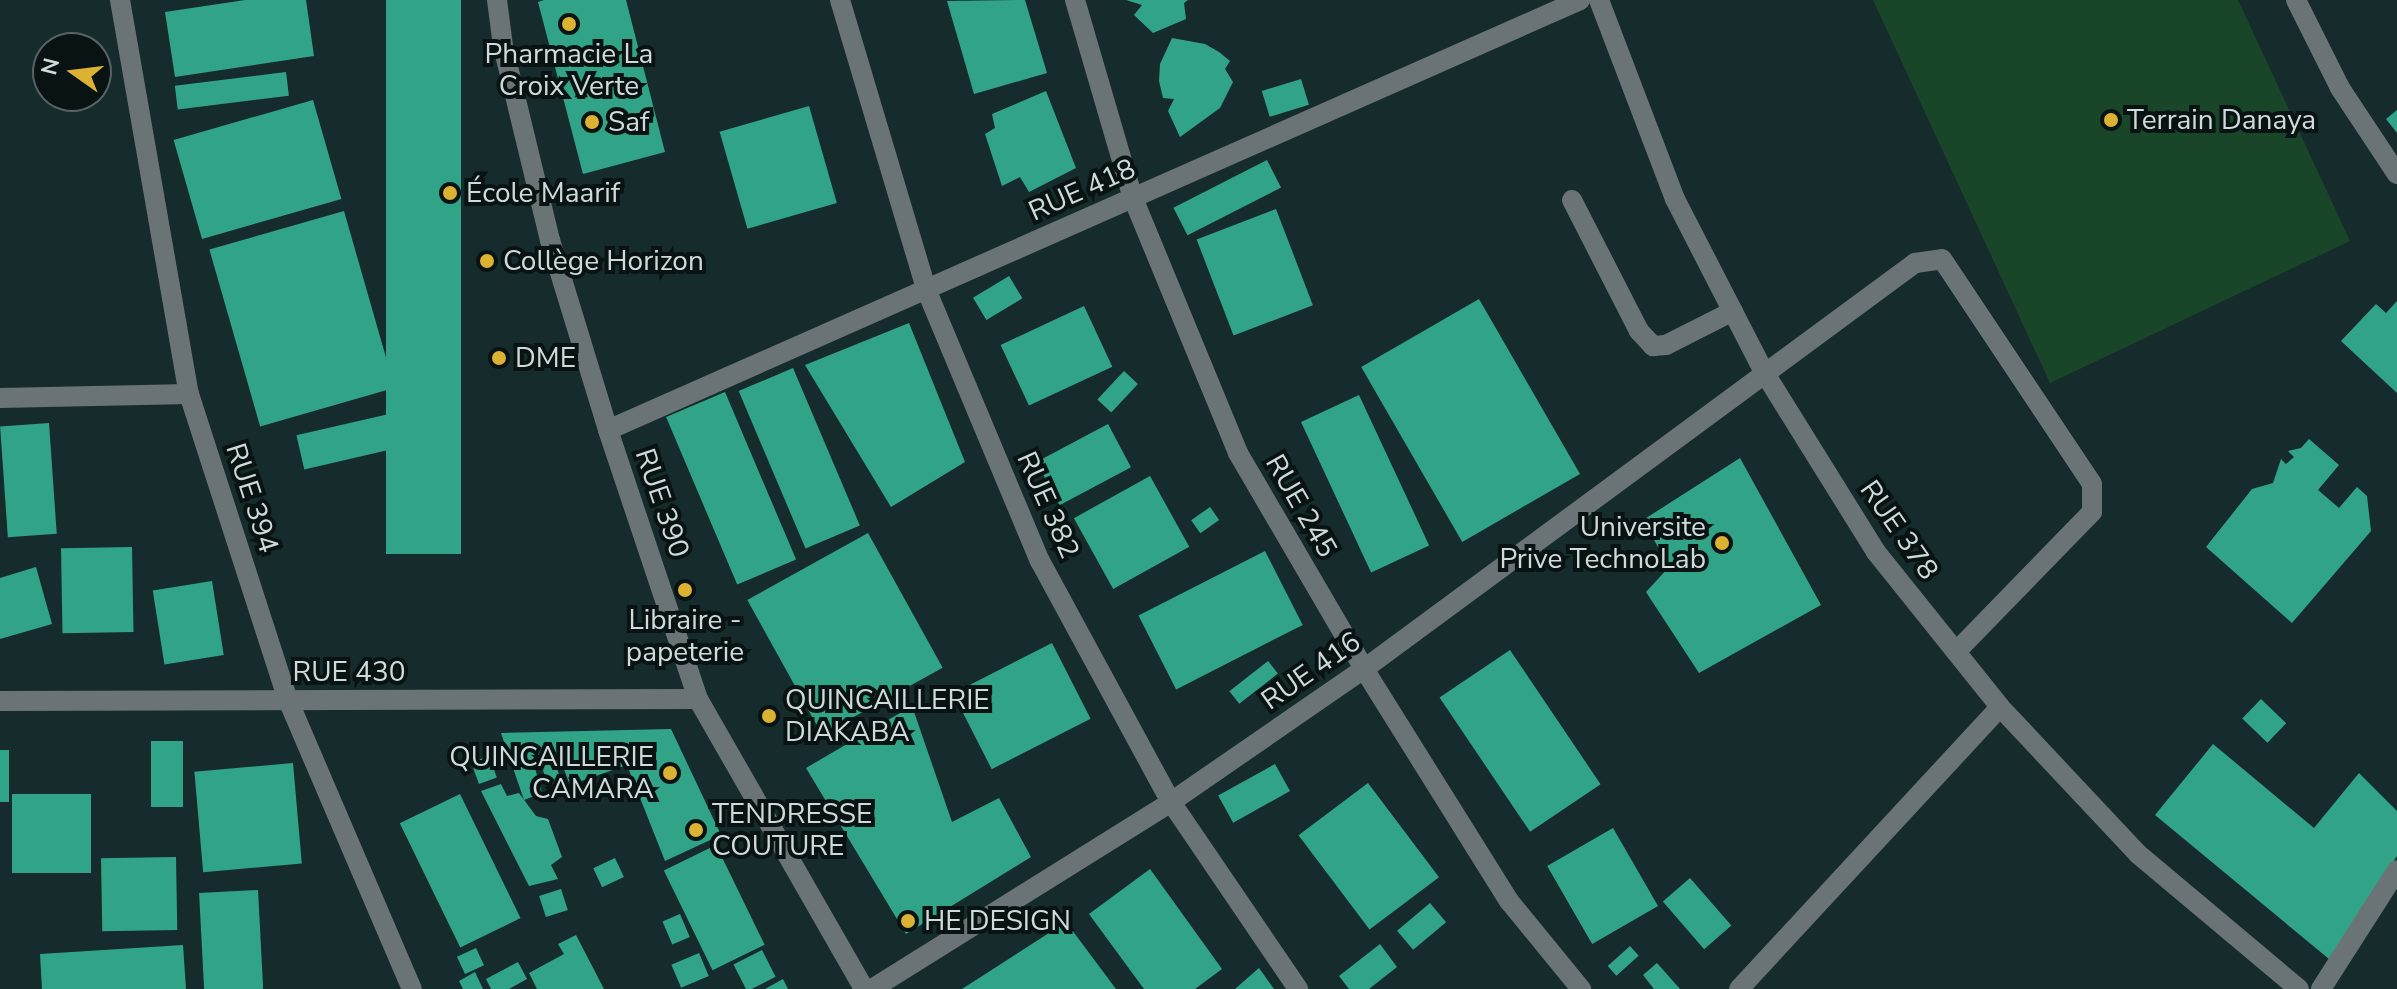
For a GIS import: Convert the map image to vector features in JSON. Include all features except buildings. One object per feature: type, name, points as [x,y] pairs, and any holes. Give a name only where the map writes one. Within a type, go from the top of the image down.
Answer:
[{"type":"street","name":"RUE 394","points":[[120,0],[189,394],[288,700],[412,989]]},
{"type":"street","name":"RUE 390","points":[[497,0],[503,46],[550,240],[608,430],[698,699],[864,989]]},
{"type":"street","name":"RUE 382","points":[[840,0],[926,289],[1040,561],[1171,802],[1298,989]]},
{"type":"street","name":"RUE 245","points":[[1075,0],[1133,198],[1238,453],[1364,669],[1509,901],[1581,989]]},
{"type":"street","name":"RUE 418","points":[[608,430],[1580,0]]},
{"type":"street","name":"RUE 378","points":[[1599,0],[1675,199],[1764,372],[1876,552],[2000,707],[2138,854],[2299,989]]},
{"type":"street","points":[[2296,0],[2340,88],[2397,174]]},
{"type":"street","points":[[1572,200],[1639,331],[1653,346],[1666,345],[1733,311]]},
{"type":"street","name":"RUE 416","points":[[872,989],[1171,802],[1364,669],[1915,263],[1942,259],[2092,484],[2092,512],[1956,652]]},
{"type":"street","points":[[0,398],[189,394]]},
{"type":"street","name":"RUE 430","points":[[0,701],[698,699]]},
{"type":"street","points":[[1739,989],[2000,707]]},
{"type":"street","points":[[2321,989],[2397,870]]},
{"type":"green space","name":"Terrain Danaya","points":[[1873,0],[2238,0],[2350,241],[2050,383]]},
{"type":"place","name":"Pharmacie La Croix Verte","points":[[569,24]]},
{"type":"place","name":"Terrain Danaya","points":[[2111,120]]},
{"type":"place","name":"Saf","points":[[592,122]]},
{"type":"place","name":"École Maarif","points":[[450,193]]},
{"type":"place","name":"Collège Horizon","points":[[487,261]]},
{"type":"place","name":"DME","points":[[499,358]]},
{"type":"place","name":"Universite Prive TechnoLab","points":[[1722,543]]},
{"type":"place","name":"Libraire - papeterie","points":[[685,590]]},
{"type":"place","name":"QUINCAILLERIE DIAKABA","points":[[769,716]]},
{"type":"place","name":"QUINCAILLERIE CAMARA","points":[[670,773]]},
{"type":"place","name":"TENDRESSE COUTURE","points":[[696,830]]},
{"type":"place","name":"HE DESIGN","points":[[908,921]]}]
